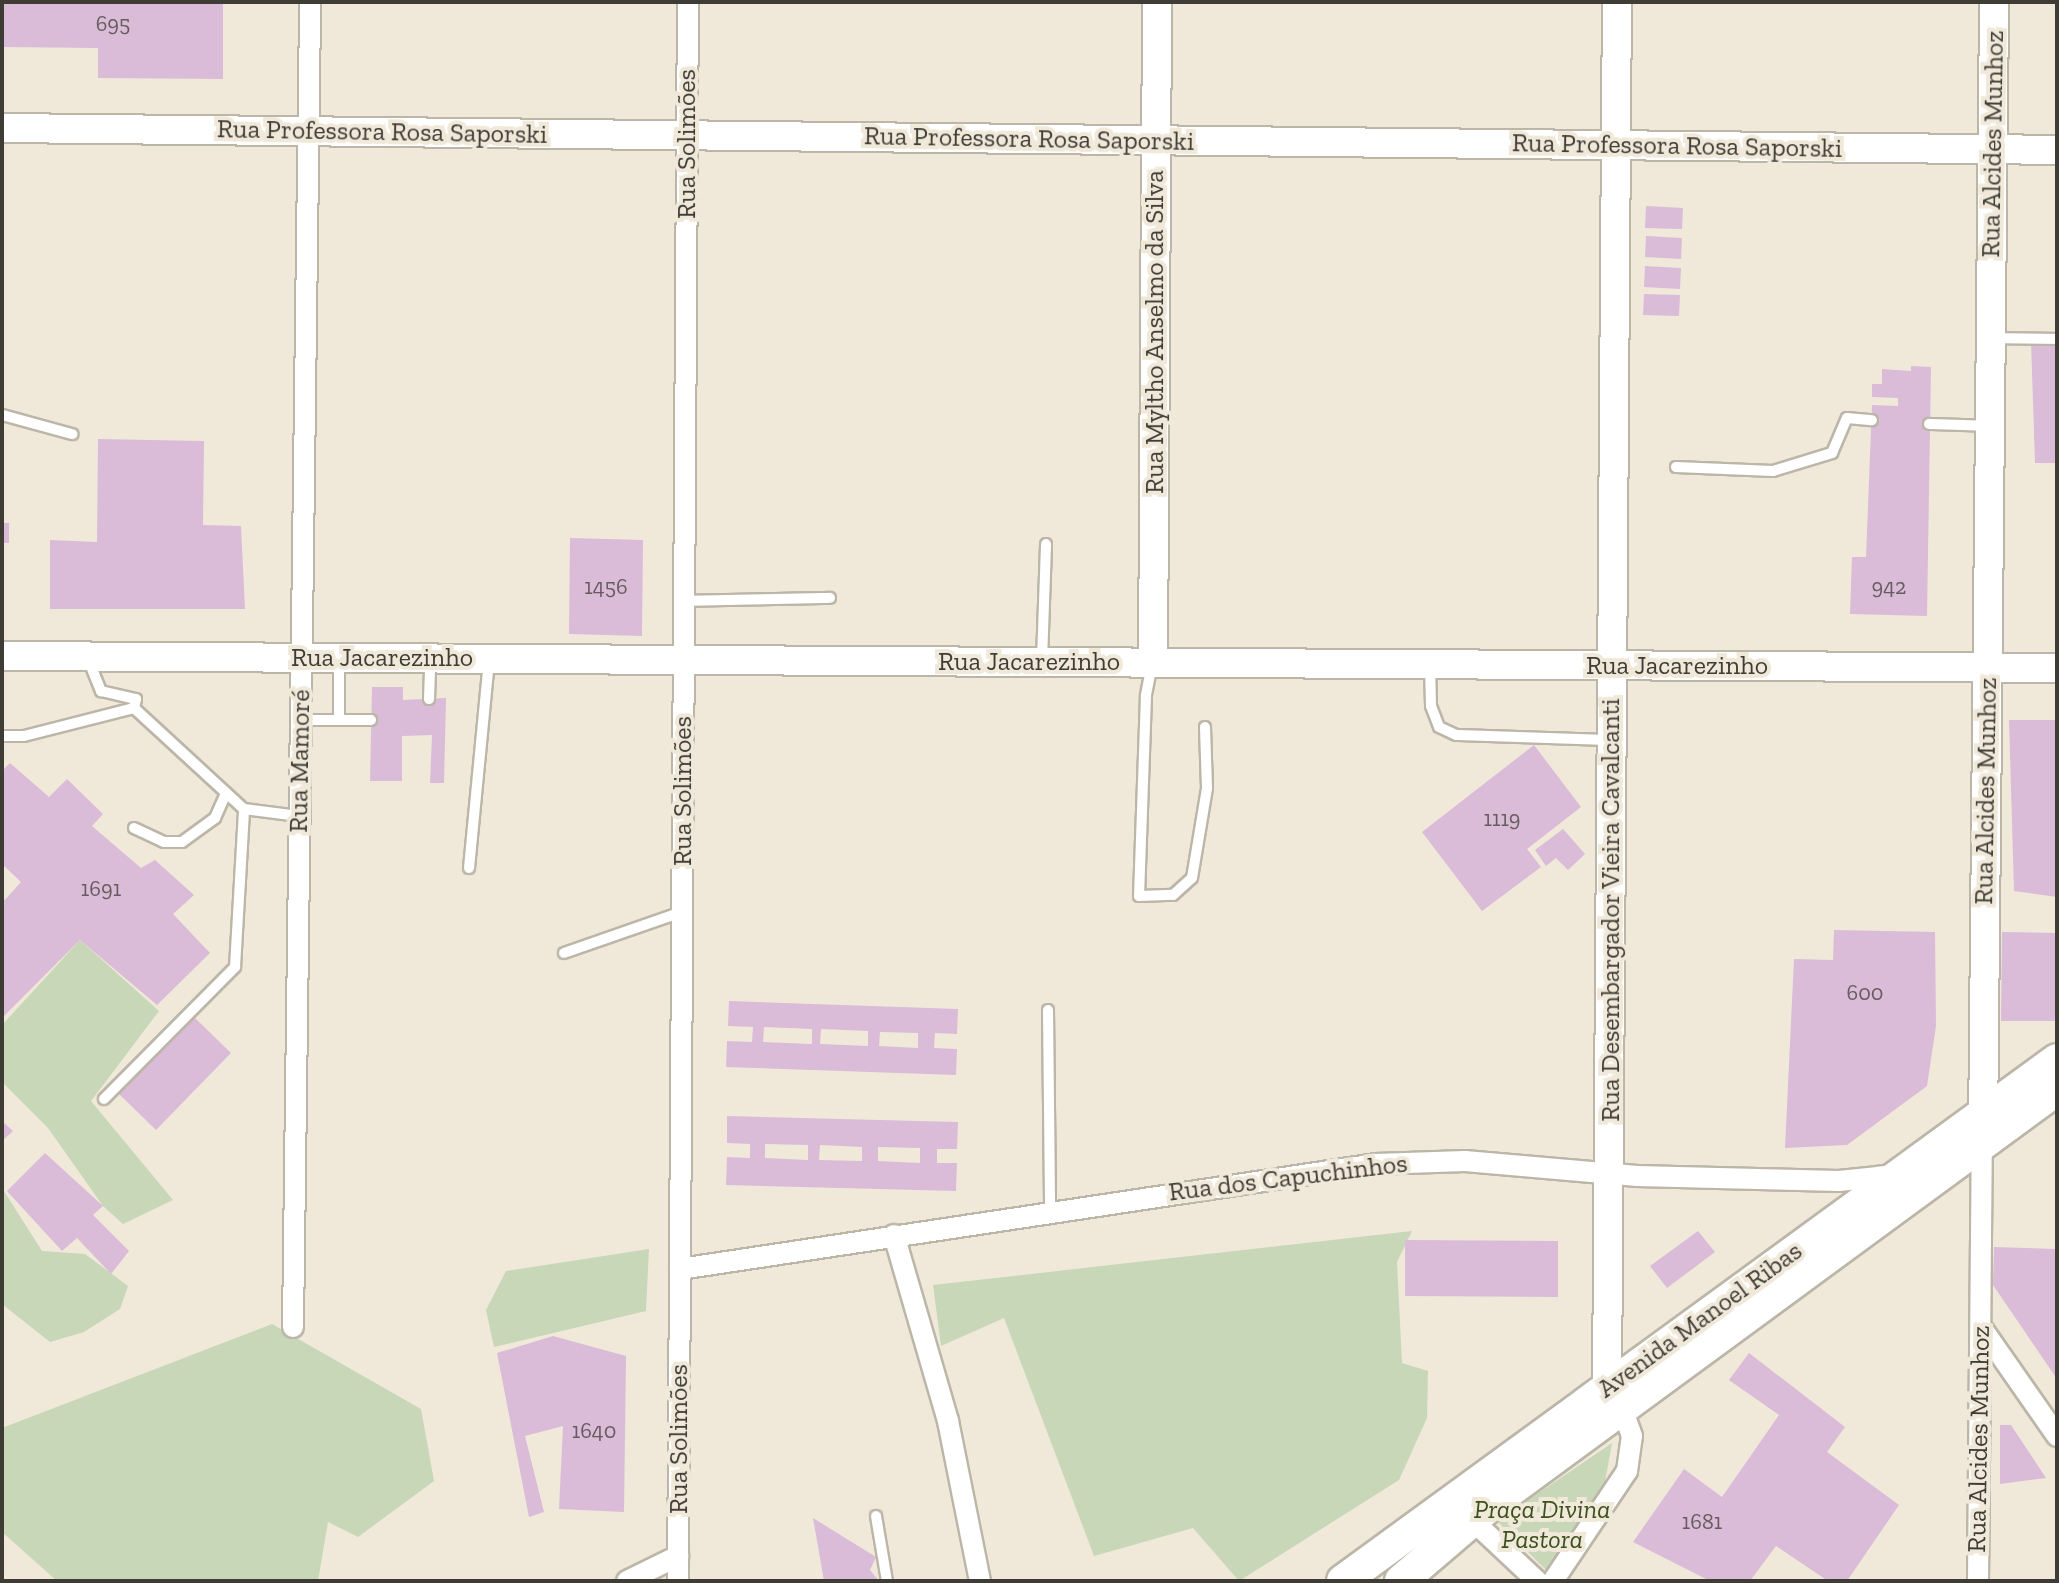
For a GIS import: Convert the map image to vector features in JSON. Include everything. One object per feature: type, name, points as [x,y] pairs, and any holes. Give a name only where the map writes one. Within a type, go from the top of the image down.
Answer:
[{"type":"main road","name":"Avenida Manoel Ribas","points":[[1343,1581],[1615,1399],[1982,1129],[2057,1060]]},
{"type":"main road","name":"Avenida Manoel Ribas","points":[[1401,1581],[1615,1399],[1901,1174],[2057,1089]]},
{"type":"street","name":"Rua Mamoré","points":[[293,1327],[310,2]]},
{"type":"street","name":"Rua Solimões","points":[[678,1581],[688,2]]},
{"type":"street","name":"Rua Myltho Anselmo da Silva","points":[[1153,663],[1157,2]]},
{"type":"street","name":"Rua Desembargador Vieira Cavalcanti","points":[[1615,1399],[1610,1173],[1617,2]]},
{"type":"street","name":"Rua Alcides Munhoz","points":[[1978,1581],[1994,2]]},
{"type":"street","name":"Rua Professora Rosa Saporski","points":[[2,128],[2057,150]]},
{"type":"street","name":"Rua Jacarezinho","points":[[2,656],[2057,668]]},
{"type":"street","name":"Rua dos Capuchinhos","points":[[680,1269],[1376,1164],[1481,1162],[1610,1173],[1839,1181],[1901,1174]]},
{"type":"street","points":[[894,1235],[948,1421],[980,1581]]},
{"type":"street","points":[[1981,1327],[2057,1436]]},
{"type":"street","points":[[1553,1581],[1627,1471],[1632,1436],[1615,1399]]},
{"type":"street","points":[[1471,1519],[1537,1581]]},
{"type":"street","points":[[627,1581],[678,1556]]},
{"type":"lane","points":[[1991,338],[2057,339]]},
{"type":"lane","points":[[2,415],[72,434]]},
{"type":"lane","points":[[1676,467],[1773,471],[1832,453],[1847,418],[1872,420]]},
{"type":"lane","points":[[1929,424],[1990,426]]},
{"type":"lane","points":[[1042,662],[1046,544]]},
{"type":"lane","points":[[684,601],[830,598]]},
{"type":"lane","points":[[88,656],[101,691],[136,699],[134,708]]},
{"type":"lane","points":[[339,658],[339,720]]},
{"type":"lane","points":[[429,699],[430,658]]},
{"type":"lane","points":[[469,868],[489,659]]},
{"type":"lane","points":[[1153,663],[1146,696],[1139,896],[1173,895],[1192,878],[1207,788],[1205,727]]},
{"type":"lane","points":[[1430,664],[1431,706],[1439,727],[1456,735],[1612,740]]},
{"type":"lane","points":[[2,736],[24,736],[134,708]]},
{"type":"lane","points":[[134,708],[244,809],[299,816]]},
{"type":"lane","points":[[301,720],[371,720]]},
{"type":"lane","points":[[134,828],[164,842],[182,842],[215,818],[226,793]]},
{"type":"lane","points":[[104,1099],[235,967],[244,809]]},
{"type":"lane","points":[[564,953],[682,912]]},
{"type":"lane","points":[[1048,1010],[1050,1211]]},
{"type":"lane","points":[[876,1516],[887,1581]]},
{"type":"green space","points":[[80,940],[159,1011],[91,1101],[173,1200],[123,1224],[103,1206],[48,1128],[2,1082],[2,1025]]},
{"type":"green space","points":[[2,1188],[42,1251],[85,1254],[128,1286],[120,1309],[84,1332],[50,1342],[2,1304]]},
{"type":"green space","points":[[1412,1231],[1397,1262],[1402,1363],[1428,1371],[1427,1418],[1399,1480],[1239,1581],[1193,1528],[1094,1556],[1004,1318],[941,1346],[933,1285]]},
{"type":"green space","points":[[649,1249],[646,1311],[494,1347],[486,1310],[506,1271]]},
{"type":"green space","points":[[272,1324],[421,1409],[434,1481],[358,1537],[328,1522],[318,1581],[57,1581],[2,1532],[2,1428]]},
{"type":"green space","name":"Praça Divina Pastora","points":[[1612,1443],[1605,1482],[1546,1570],[1497,1521]]},
{"type":"building","points":[[2,2],[223,2],[223,79],[98,78],[98,48],[2,47]]},
{"type":"building","points":[[1646,206],[1683,208],[1682,229],[1645,228]]},
{"type":"building","points":[[1646,236],[1682,238],[1681,259],[1645,257]]},
{"type":"building","points":[[1645,266],[1681,268],[1680,289],[1644,287]]},
{"type":"building","points":[[1644,294],[1680,295],[1679,316],[1643,315]]},
{"type":"building","points":[[2031,341],[2057,342],[2057,463],[2035,463]]},
{"type":"building","points":[[1911,366],[1931,367],[1927,616],[1850,614],[1852,557],[1866,557],[1872,405],[1898,406],[1898,398],[1872,397],[1872,384],[1882,384],[1882,369],[1911,371]]},
{"type":"building","points":[[98,439],[204,441],[203,525],[241,526],[245,609],[50,609],[50,540],[97,542]]},
{"type":"building","points":[[2,523],[9,523],[9,543],[2,543]]},
{"type":"building","points":[[570,538],[643,540],[642,636],[569,634]]},
{"type":"building","points":[[372,687],[403,687],[403,700],[446,698],[444,783],[430,783],[432,735],[402,736],[402,781],[370,781]]},
{"type":"building","points":[[2009,720],[2057,720],[2057,897],[2014,891]]},
{"type":"building","points":[[1534,745],[1581,807],[1527,849],[1541,867],[1482,911],[1422,832]]},
{"type":"building","points":[[10,763],[49,797],[67,779],[103,814],[92,826],[141,868],[155,860],[194,895],[173,914],[210,953],[157,1005],[80,940],[2,1018],[2,903],[21,882],[2,864],[2,771]]},
{"type":"building","points":[[1563,829],[1585,854],[1568,870],[1556,858],[1546,866],[1535,850]]},
{"type":"building","points":[[1834,930],[1935,932],[1936,1026],[1927,1086],[1847,1145],[1785,1148],[1794,959],[1833,960]]},
{"type":"building","points":[[2002,932],[2057,933],[2057,1021],[2001,1021]]},
{"type":"building","points":[[729,1001],[958,1009],[957,1034],[935,1033],[934,1048],[957,1049],[956,1075],[726,1067],[727,1041],[752,1042],[753,1027],[728,1026]],"holes":[[[764,1027],[812,1029],[812,1044],[763,1042]],[[821,1029],[868,1031],[868,1046],[820,1044]],[[880,1032],[918,1033],[918,1048],[879,1046]]]},
{"type":"building","points":[[194,1017],[231,1053],[156,1130],[119,1094]]},
{"type":"building","points":[[727,1116],[958,1122],[957,1149],[937,1149],[937,1163],[957,1163],[956,1191],[726,1185],[727,1157],[750,1158],[750,1144],[727,1143]],"holes":[[[765,1144],[808,1145],[808,1160],[765,1158]],[[820,1145],[862,1147],[862,1161],[819,1160]],[[878,1147],[920,1148],[920,1163],[878,1161]]]},
{"type":"building","points":[[2,1121],[13,1131],[2,1141]]},
{"type":"building","points":[[45,1153],[103,1206],[93,1215],[129,1251],[111,1274],[77,1238],[62,1251],[7,1191]]},
{"type":"building","points":[[1698,1231],[1715,1252],[1667,1288],[1650,1266]]},
{"type":"building","points":[[1405,1240],[1558,1241],[1558,1297],[1405,1296]]},
{"type":"building","points":[[1994,1247],[2057,1249],[2057,1379],[1993,1285]]},
{"type":"building","points":[[553,1336],[626,1356],[624,1512],[559,1509],[563,1426],[525,1436],[544,1512],[529,1517],[497,1353]]},
{"type":"building","points":[[1749,1353],[1845,1427],[1827,1452],[1899,1505],[1847,1581],[1828,1581],[1776,1546],[1750,1581],[1710,1581],[1633,1542],[1684,1469],[1722,1497],[1779,1415],[1729,1380]]},
{"type":"building","points":[[2000,1425],[2011,1425],[2046,1478],[2000,1484]]},
{"type":"building","points":[[813,1518],[876,1557],[870,1570],[879,1581],[824,1581]]}]
